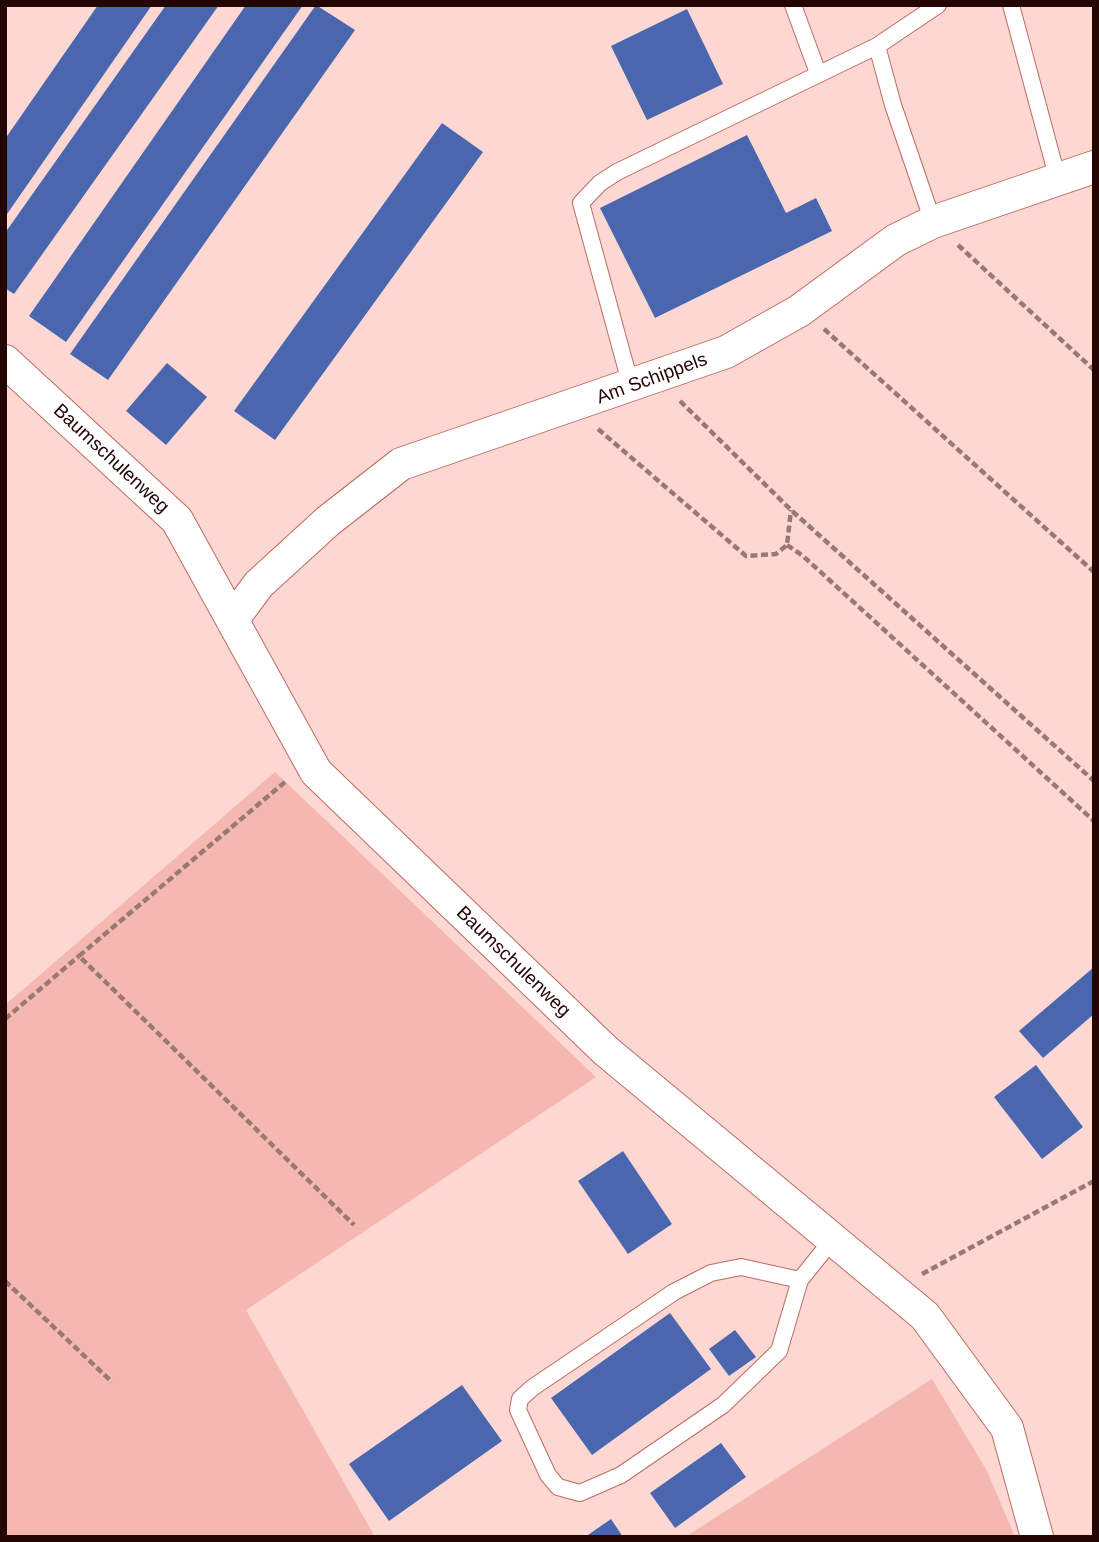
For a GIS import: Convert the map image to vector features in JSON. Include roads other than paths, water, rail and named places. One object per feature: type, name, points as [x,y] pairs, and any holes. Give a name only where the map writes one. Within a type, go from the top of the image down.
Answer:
[{"type":"street","name":"Am Schippels","points":[[233,619],[259,584],[328,521],[401,464],[568,409],[726,352],[799,311],[896,240],[933,222],[1094,167]]},
{"type":"street","name":"Baumschulenweg","points":[[5,361],[177,520],[316,772],[606,1051],[925,1316],[1007,1428],[1037,1537]]},
{"type":"lane","points":[[793,5],[818,73]]},
{"type":"lane","points":[[645,381],[581,203],[600,183],[618,172],[877,46],[937,5]]},
{"type":"lane","points":[[1011,5],[1059,180]]},
{"type":"lane","points":[[877,46],[893,105],[933,222]]},
{"type":"lane","points":[[800,1280],[741,1267],[711,1273],[674,1292],[532,1388],[520,1399],[518,1410],[548,1475],[558,1487],[580,1493],[621,1475],[723,1405],[779,1351],[800,1280],[833,1239]]}]
